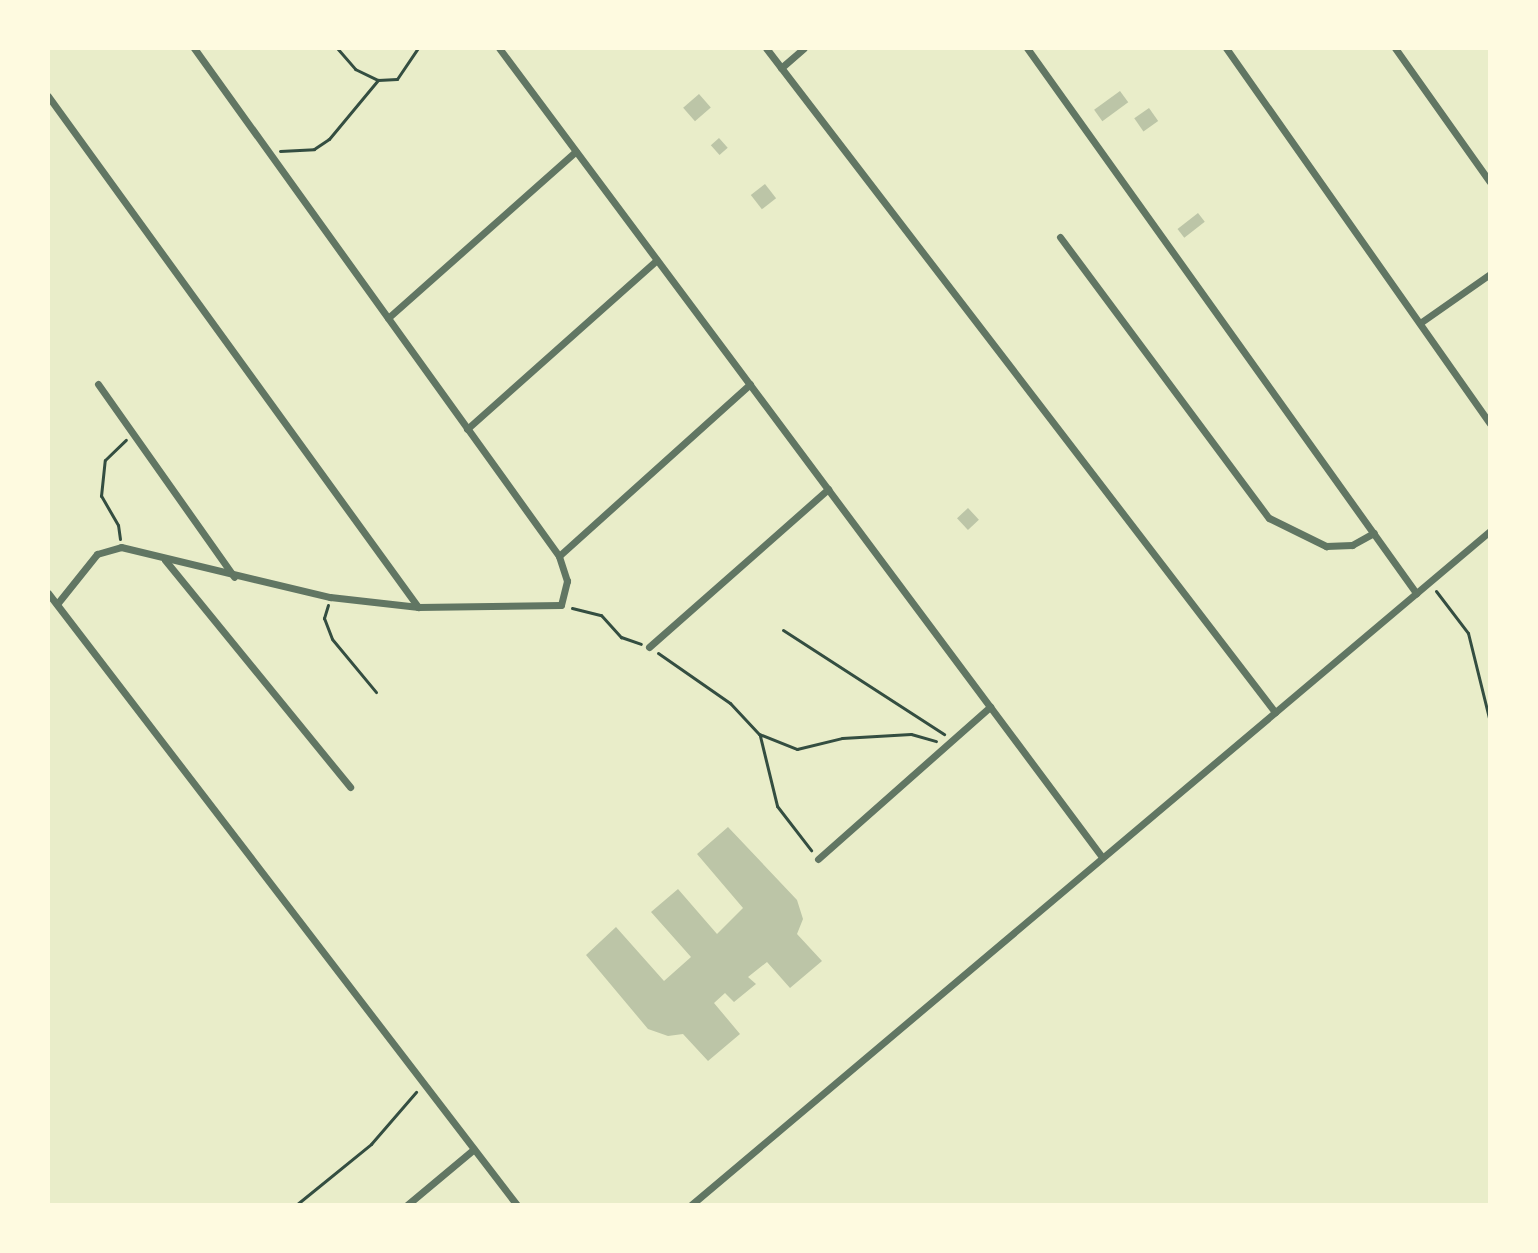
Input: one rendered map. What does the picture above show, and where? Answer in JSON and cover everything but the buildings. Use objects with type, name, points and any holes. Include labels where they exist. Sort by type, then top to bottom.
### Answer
[{"type":"street","points":[[57,604],[97,554],[121,547],[234,577],[330,597],[418,607],[561,605],[567,581],[559,556],[194,48]]},
{"type":"street","points":[[499,48],[1102,857]]},
{"type":"street","points":[[766,48],[1275,712]]},
{"type":"street","points":[[781,68],[804,48]]},
{"type":"street","points":[[1027,48],[1416,593]]},
{"type":"street","points":[[1226,48],[1490,423]]},
{"type":"street","points":[[1395,48],[1490,182]]},
{"type":"street","points":[[48,96],[418,607]]},
{"type":"street","points":[[388,318],[576,151]]},
{"type":"street","points":[[1060,237],[1269,518],[1326,546],[1352,545],[1374,533]]},
{"type":"street","points":[[467,429],[657,260]]},
{"type":"street","points":[[1420,323],[1490,274]]},
{"type":"street","points":[[98,384],[234,577]]},
{"type":"street","points":[[559,556],[750,384]]},
{"type":"street","points":[[649,647],[828,489]]},
{"type":"street","points":[[691,1205],[1490,531]]},
{"type":"street","points":[[164,558],[350,787]]},
{"type":"street","points":[[48,593],[517,1205]]},
{"type":"street","points":[[818,859],[990,707]]},
{"type":"street","points":[[407,1205],[474,1149]]},
{"type":"path","points":[[337,48],[355,69],[378,80],[397,79],[418,48]]},
{"type":"path","points":[[268,152],[314,149],[329,139],[378,80]]},
{"type":"path","points":[[121,547],[118,525],[101,496],[105,460],[133,433]]},
{"type":"path","points":[[1429,582],[1468,633],[1490,722]]},
{"type":"path","points":[[330,597],[324,618],[332,639],[376,692]]},
{"type":"path","points":[[561,605],[601,615],[621,637],[649,647],[730,703],[759,734],[797,749],[842,738],[911,734],[950,742]]},
{"type":"path","points":[[783,630],[950,742]]},
{"type":"path","points":[[759,734],[767,784],[777,806],[818,859]]},
{"type":"path","points":[[296,1205],[371,1144],[399,1105],[425,1084]]}]
